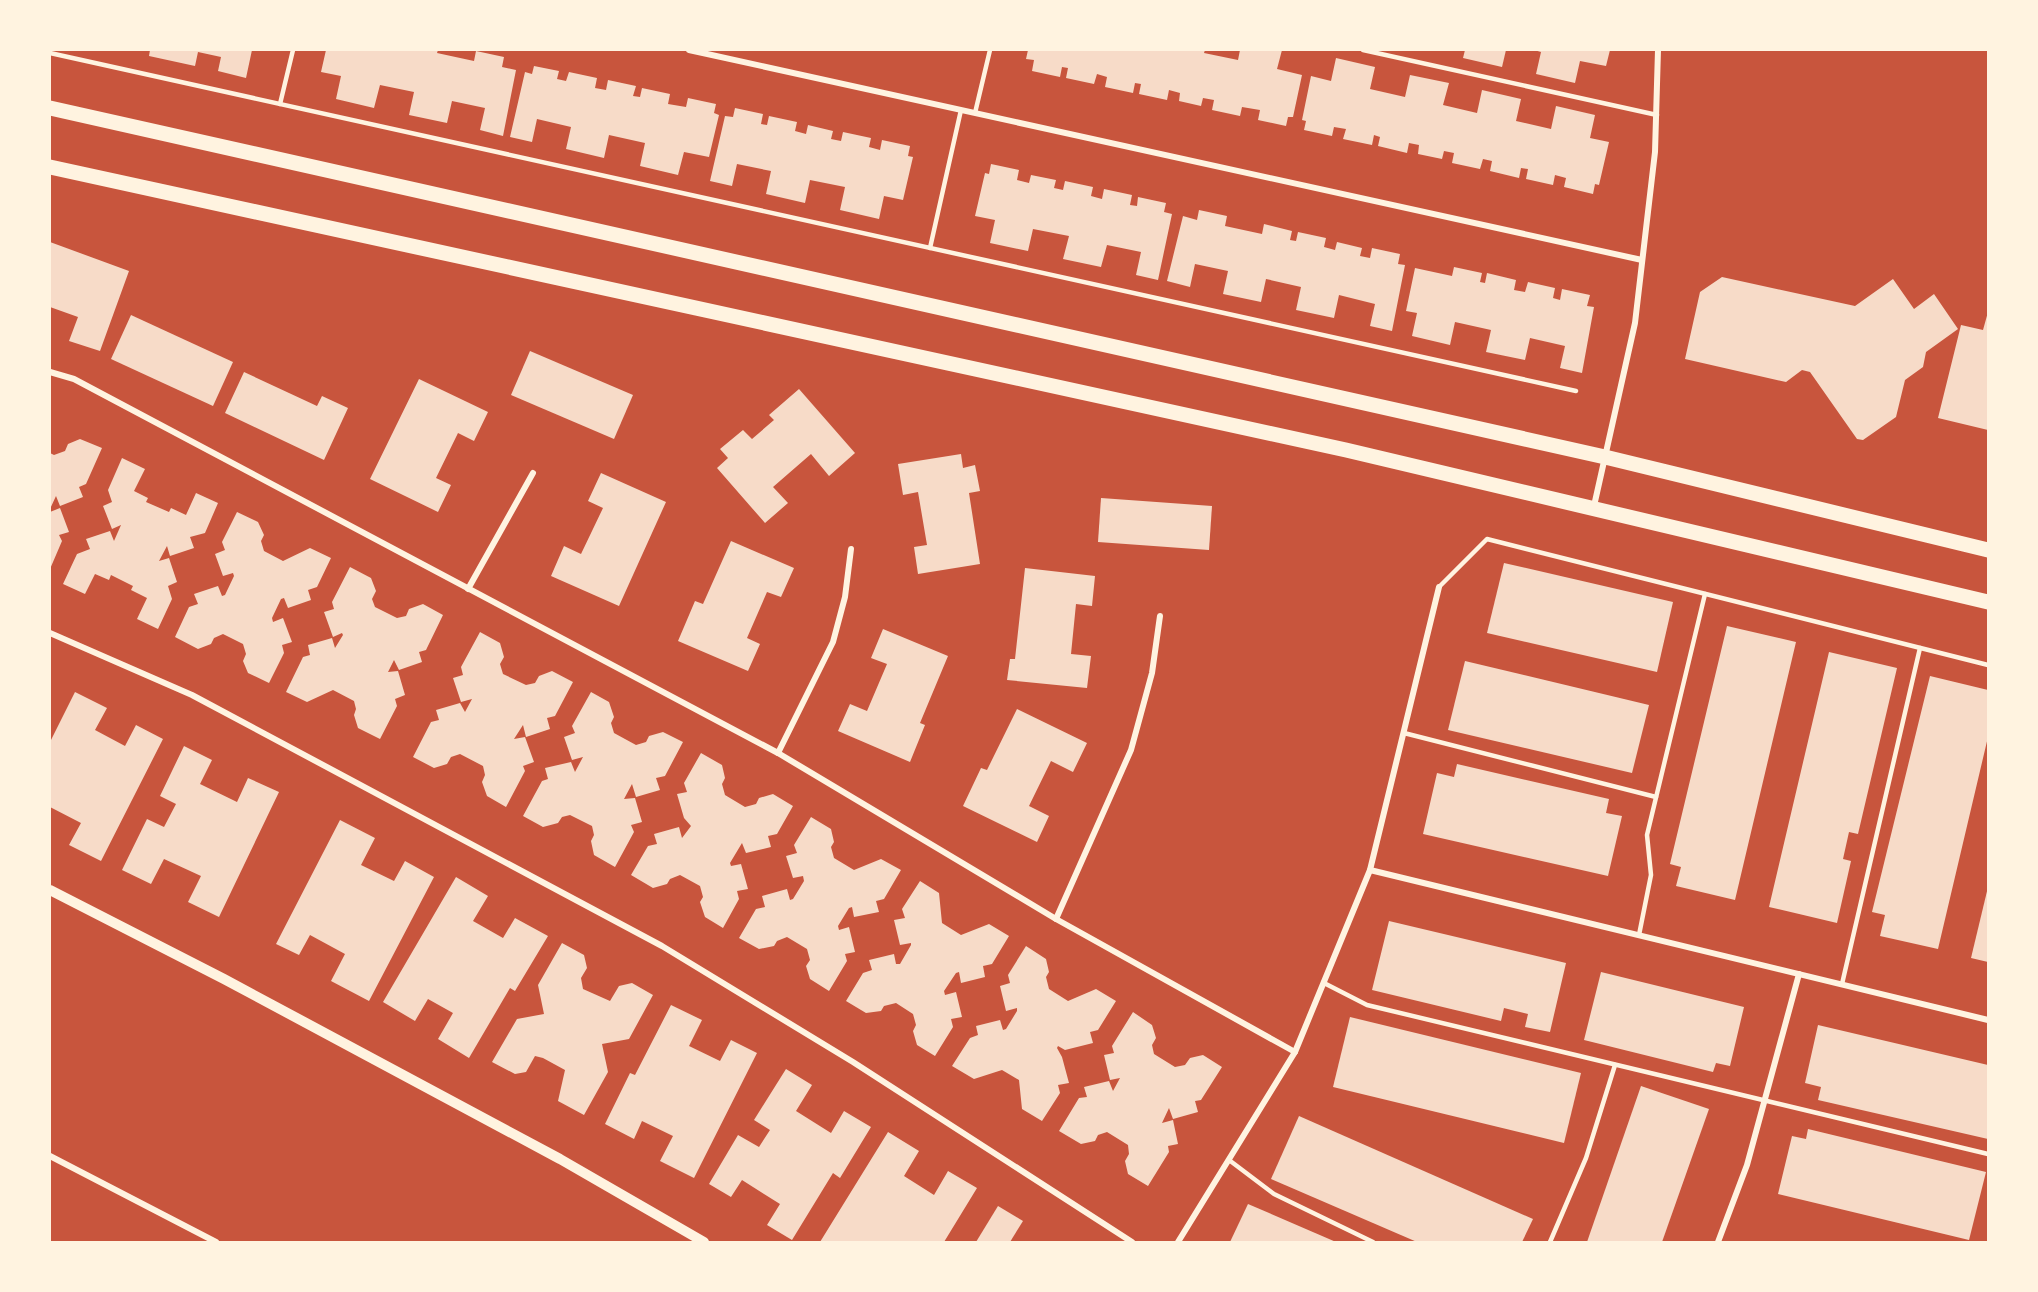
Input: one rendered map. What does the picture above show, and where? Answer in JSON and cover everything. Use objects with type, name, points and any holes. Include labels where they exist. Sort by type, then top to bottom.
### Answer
[{"type":"main road","points":[[50,108],[1605,457],[1989,550]]},
{"type":"main road","points":[[50,167],[1346,450],[1594,506],[1989,602]]},
{"type":"street","points":[[689,50],[1642,260]]},
{"type":"street","points":[[1594,506],[1635,323],[1655,152],[1658,50]]},
{"type":"street","points":[[50,372],[74,379],[778,753],[1056,919],[1295,1052]]},
{"type":"street","points":[[468,589],[533,473]]},
{"type":"street","points":[[778,753],[833,642],[845,597],[851,549]]},
{"type":"street","points":[[1178,1242],[1295,1052],[1370,870],[1439,587]]},
{"type":"street","points":[[1056,919],[1131,750],[1152,673],[1160,616]]},
{"type":"street","points":[[50,633],[192,695],[662,946],[853,1062],[1132,1242]]},
{"type":"street","points":[[1370,870],[1989,1020]]},
{"type":"street","points":[[50,890],[224,979],[560,1158],[704,1242]]},
{"type":"street","points":[[1718,1242],[1747,1165],[1799,974]]},
{"type":"street","points":[[50,1156],[216,1242]]},
{"type":"lane","points":[[280,104],[293,50]]},
{"type":"lane","points":[[975,113],[990,50]]},
{"type":"lane","points":[[1363,50],[1657,115]]},
{"type":"lane","points":[[50,53],[1576,391]]},
{"type":"lane","points":[[930,248],[961,110]]},
{"type":"lane","points":[[1439,587],[1486,539],[1989,665]]},
{"type":"lane","points":[[1639,935],[1651,875],[1647,835],[1705,594]]},
{"type":"lane","points":[[1842,984],[1920,648]]},
{"type":"lane","points":[[1404,733],[1656,797]]},
{"type":"lane","points":[[1324,983],[1367,1005],[1989,1154]]},
{"type":"lane","points":[[1550,1242],[1586,1158],[1615,1065]]},
{"type":"lane","points":[[1229,1160],[1274,1194],[1373,1242]]},
{"type":"building","points":[[150,50],[252,50],[246,78],[218,71],[221,57],[198,52],[195,66],[149,56]]},
{"type":"building","points":[[326,50],[438,50],[437,53],[474,61],[476,51],[504,57],[502,67],[516,70],[503,136],[480,130],[485,108],[452,101],[447,123],[409,115],[414,92],[380,85],[374,108],[336,99],[341,76],[321,72]]},
{"type":"building","points":[[1028,50],[1205,50],[1204,53],[1238,60],[1240,50],[1282,50],[1277,69],[1302,75],[1293,117],[1288,117],[1286,126],[1258,120],[1260,110],[1242,107],[1240,116],[1212,110],[1214,100],[1203,98],[1201,106],[1179,101],[1180,93],[1169,90],[1167,100],[1139,94],[1141,84],[1135,83],[1133,93],[1105,87],[1107,77],[1097,74],[1094,84],[1066,78],[1068,68],[1062,67],[1060,77],[1032,71],[1034,60],[1026,59]]},
{"type":"building","points":[[1465,50],[1506,50],[1502,67],[1463,58]]},
{"type":"building","points":[[1534,50],[1610,50],[1606,66],[1580,61],[1575,83],[1536,74],[1541,52]]},
{"type":"building","points":[[1336,58],[1375,67],[1370,89],[1405,97],[1410,75],[1449,83],[1443,105],[1477,113],[1482,90],[1521,99],[1516,121],[1551,129],[1556,106],[1595,115],[1590,138],[1609,142],[1599,185],[1595,184],[1593,194],[1564,187],[1566,178],[1555,175],[1553,185],[1526,179],[1528,169],[1521,168],[1519,178],[1490,171],[1492,161],[1483,159],[1480,169],[1452,163],[1454,153],[1444,151],[1442,159],[1418,154],[1419,145],[1409,143],[1407,153],[1378,146],[1380,137],[1374,135],[1372,145],[1343,139],[1346,129],[1334,127],[1332,136],[1304,130],[1306,121],[1302,120],[1311,76],[1331,81]]},
{"type":"building","points":[[534,66],[559,71],[557,79],[566,81],[569,72],[597,78],[595,88],[606,90],[608,80],[636,86],[633,96],[640,97],[642,88],[670,94],[668,104],[686,107],[688,98],[716,104],[714,113],[719,115],[709,157],[684,152],[678,175],[640,166],[645,143],[609,135],[604,158],[566,149],[571,127],[537,119],[532,142],[510,137],[525,72],[532,74]]},
{"type":"building","points":[[735,108],[763,114],[761,124],[767,125],[769,116],[797,122],[795,131],[806,134],[808,125],[833,131],[831,139],[841,141],[843,132],[871,138],[869,147],[880,150],[882,140],[910,146],[908,156],[913,157],[903,200],[884,196],[879,219],[840,210],[845,187],[810,180],[805,203],[766,194],[771,171],[737,164],[732,186],[710,181],[725,116],[733,117]]},
{"type":"building","points":[[991,164],[1019,170],[1017,180],[1029,183],[1031,175],[1056,180],[1054,188],[1063,190],[1065,181],[1093,187],[1091,196],[1102,199],[1104,189],[1132,195],[1130,205],[1137,206],[1138,197],[1166,203],[1164,212],[1172,214],[1158,280],[1136,275],[1141,252],[1107,245],[1101,267],[1063,259],[1069,236],[1033,229],[1028,251],[990,243],[995,220],[975,216],[985,173],[989,174]]},
{"type":"building","points":[[1199,210],[1227,216],[1225,226],[1262,234],[1264,224],[1292,231],[1290,240],[1296,241],[1298,232],[1326,238],[1324,247],[1335,250],[1337,242],[1362,248],[1360,256],[1370,258],[1372,248],[1400,254],[1398,264],[1405,265],[1392,331],[1370,326],[1375,304],[1339,295],[1334,318],[1296,310],[1301,287],[1266,279],[1261,302],[1223,294],[1228,271],[1195,264],[1190,287],[1167,281],[1183,216],[1197,220]]},
{"type":"building","points":[[50,242],[129,271],[100,351],[69,341],[78,317],[50,307]]},
{"type":"building","points":[[1454,267],[1482,273],[1480,282],[1485,283],[1487,273],[1516,280],[1514,290],[1525,292],[1528,282],[1555,288],[1553,298],[1560,300],[1562,289],[1590,295],[1587,306],[1594,307],[1582,373],[1560,368],[1565,346],[1530,338],[1525,360],[1486,352],[1491,330],[1455,322],[1450,345],[1412,336],[1417,313],[1406,311],[1415,268],[1452,276]]},
{"type":"building","points":[[1722,277],[1855,306],[1893,279],[1914,309],[1934,294],[1958,329],[1926,352],[1923,367],[1905,380],[1896,417],[1863,440],[1857,439],[1810,372],[1802,370],[1786,382],[1685,359],[1700,292]]},
{"type":"building","points":[[1988,312],[1988,430],[1938,418],[1961,325],[1983,330]]},
{"type":"building","points":[[131,315],[233,362],[213,406],[111,359]]},
{"type":"building","points":[[530,351],[633,395],[614,439],[511,395]]},
{"type":"building","points":[[244,372],[317,406],[322,396],[348,408],[324,460],[225,413]]},
{"type":"building","points":[[419,379],[488,412],[474,441],[458,433],[436,478],[451,485],[438,512],[370,479]]},
{"type":"building","points":[[799,389],[855,453],[829,476],[811,454],[773,487],[788,503],[765,523],[717,468],[728,458],[720,449],[743,430],[752,439],[774,420],[769,415]]},
{"type":"building","points":[[80,439],[102,448],[86,484],[79,487],[83,497],[60,506],[56,496],[50,509],[50,453],[54,455],[65,451],[68,444]]},
{"type":"building","points":[[961,454],[963,468],[975,465],[980,491],[969,493],[980,564],[918,574],[914,547],[927,545],[918,492],[903,495],[898,464]]},
{"type":"building","points":[[122,458],[145,469],[134,491],[148,498],[146,502],[169,512],[171,508],[186,515],[196,493],[218,503],[205,533],[190,537],[194,548],[170,556],[167,546],[159,561],[169,558],[177,582],[168,586],[172,599],[158,629],[137,619],[147,598],[131,590],[133,586],[111,575],[109,580],[95,574],[85,594],[63,584],[77,554],[90,549],[86,539],[110,531],[114,541],[121,525],[112,529],[103,506],[112,502],[108,490]]},
{"type":"building","points":[[601,473],[666,502],[619,606],[551,576],[564,546],[581,554],[603,508],[588,501]]},
{"type":"building","points":[[1101,498],[1212,506],[1209,550],[1098,542]]},
{"type":"building","points":[[60,508],[69,532],[59,535],[62,541],[50,569],[50,512]]},
{"type":"building","points":[[237,512],[258,522],[264,535],[261,541],[264,551],[283,561],[310,548],[331,558],[317,587],[308,590],[311,600],[288,608],[284,598],[281,599],[272,618],[273,622],[283,618],[292,642],[282,645],[284,653],[269,683],[248,673],[243,661],[246,654],[243,644],[223,634],[214,638],[211,644],[198,649],[175,637],[189,607],[198,604],[194,594],[218,586],[222,596],[225,595],[234,576],[233,573],[223,576],[215,554],[225,550],[222,542]]},
{"type":"building","points":[[731,541],[794,568],[781,597],[767,592],[747,638],[760,644],[748,671],[678,641],[695,601],[703,604]]},
{"type":"building","points":[[1504,563],[1673,602],[1657,672],[1487,633]]},
{"type":"building","points":[[350,567],[371,578],[376,591],[372,599],[375,607],[397,618],[406,616],[409,609],[423,604],[443,615],[426,650],[419,652],[422,662],[399,670],[394,660],[388,672],[398,671],[405,695],[395,699],[397,706],[380,739],[358,728],[354,715],[356,709],[354,701],[333,690],[307,702],[286,692],[303,657],[310,655],[308,645],[332,638],[335,648],[343,635],[342,633],[333,637],[324,612],[334,609],[332,602]]},
{"type":"building","points":[[1025,568],[1095,576],[1092,606],[1076,604],[1071,654],[1091,656],[1087,688],[1007,680],[1010,659],[1015,659]]},
{"type":"building","points":[[1727,626],[1796,642],[1735,900],[1676,886],[1681,867],[1670,864]]},
{"type":"building","points":[[883,629],[948,656],[920,723],[925,725],[910,762],[838,731],[850,704],[867,711],[887,664],[871,658]]},
{"type":"building","points":[[480,632],[500,643],[504,657],[500,664],[503,674],[526,685],[535,683],[539,676],[552,671],[573,682],[555,716],[547,718],[550,729],[526,737],[523,725],[514,739],[525,737],[534,762],[523,766],[525,771],[506,807],[487,796],[482,782],[485,775],[483,766],[460,754],[451,757],[447,764],[434,768],[413,757],[431,722],[439,720],[436,710],[460,703],[465,712],[472,699],[461,702],[453,678],[463,675],[461,667]]},
{"type":"building","points":[[1829,652],[1897,668],[1858,834],[1849,832],[1843,859],[1851,861],[1837,923],[1769,907]]},
{"type":"building","points":[[1465,661],[1649,705],[1632,773],[1448,730]]},
{"type":"building","points":[[1930,676],[1988,690],[1988,737],[1938,949],[1880,936],[1885,915],[1872,912]]},
{"type":"building","points":[[75,692],[107,708],[95,730],[125,746],[136,725],[163,739],[101,861],[69,845],[81,823],[50,807],[50,742]]},
{"type":"building","points":[[591,692],[609,702],[614,717],[611,723],[614,733],[636,745],[646,742],[649,736],[663,732],[683,742],[665,776],[656,778],[660,790],[636,797],[632,784],[624,799],[635,798],[642,822],[631,825],[634,832],[615,867],[594,855],[591,841],[594,835],[592,826],[570,815],[562,817],[558,823],[543,827],[523,816],[542,781],[548,779],[545,768],[571,762],[575,772],[583,757],[572,760],[564,737],[575,733],[572,726]]},
{"type":"building","points":[[1017,709],[1087,743],[1073,772],[1051,761],[1029,806],[1049,816],[1037,842],[963,806],[981,768],[987,770]]},
{"type":"building","points":[[184,746],[212,760],[200,784],[237,802],[248,778],[279,792],[219,917],[188,902],[201,876],[164,859],[151,884],[122,870],[147,819],[164,827],[176,804],[160,796]]},
{"type":"building","points":[[701,753],[722,765],[725,778],[722,784],[725,795],[745,807],[756,804],[759,798],[773,794],[793,806],[777,834],[768,836],[771,847],[746,853],[742,843],[730,863],[731,866],[741,864],[748,889],[737,891],[739,899],[723,928],[705,917],[700,902],[703,897],[700,886],[680,875],[670,879],[667,884],[653,888],[631,875],[648,846],[657,844],[654,834],[679,827],[682,838],[691,826],[684,818],[677,794],[687,792],[684,783]]},
{"type":"building","points":[[1457,764],[1609,799],[1606,813],[1622,816],[1608,876],[1423,834],[1437,773],[1454,777]]},
{"type":"building","points":[[811,817],[831,829],[834,842],[831,847],[834,858],[854,870],[881,859],[901,870],[884,899],[876,901],[879,912],[854,917],[852,907],[849,908],[838,926],[839,930],[849,927],[855,952],[845,954],[847,961],[829,991],[810,979],[806,966],[810,960],[807,949],[787,937],[777,941],[774,946],[759,949],[739,938],[756,909],[765,907],[762,896],[787,889],[790,900],[793,899],[804,881],[803,876],[793,878],[786,856],[797,853],[794,845]]},
{"type":"building","points":[[340,820],[375,838],[361,865],[394,881],[405,861],[434,877],[369,1001],[331,981],[345,954],[310,935],[299,955],[276,944]]},
{"type":"building","points":[[456,877],[488,896],[473,921],[503,938],[515,918],[548,936],[515,991],[510,988],[469,1058],[438,1039],[453,1013],[428,999],[415,1021],[383,1002]]},
{"type":"building","points":[[920,881],[939,893],[942,923],[961,935],[989,924],[1009,936],[992,964],[983,966],[985,977],[961,983],[959,972],[956,973],[944,991],[945,995],[956,992],[962,1017],[951,1019],[953,1027],[935,1056],[917,1045],[913,1031],[916,1025],[913,1014],[896,1003],[884,1006],[881,1011],[866,1013],[846,1001],[863,973],[872,970],[869,960],[894,954],[896,964],[900,964],[911,943],[900,945],[894,920],[905,918],[902,909]]},
{"type":"building","points":[[1988,887],[1988,962],[1971,958]]},
{"type":"building","points":[[1389,921],[1566,963],[1550,1032],[1525,1027],[1528,1014],[1504,1008],[1501,1021],[1372,990]]},
{"type":"building","points":[[562,943],[584,955],[587,968],[581,978],[583,989],[610,1001],[619,986],[632,983],[653,995],[629,1039],[602,1044],[608,1072],[584,1115],[558,1101],[565,1070],[535,1056],[526,1072],[515,1074],[492,1062],[517,1019],[544,1014],[538,985]]},
{"type":"building","points":[[1026,946],[1046,959],[1049,989],[1068,1001],[1096,989],[1116,1001],[1098,1030],[1090,1032],[1093,1043],[1065,1050],[1058,1046],[1069,1083],[1058,1085],[1060,1093],[1042,1121],[1022,1109],[1019,1080],[1002,1070],[974,1079],[952,1066],[970,1038],[978,1035],[976,1026],[1000,1020],[1003,1030],[1006,1029],[1017,1008],[1006,1011],[1000,986],[1010,983],[1008,975]]},
{"type":"building","points":[[1601,972],[1744,1007],[1730,1066],[1716,1063],[1713,1072],[1584,1040]]},
{"type":"building","points":[[671,1005],[702,1020],[689,1046],[720,1061],[731,1040],[757,1053],[694,1178],[660,1161],[673,1136],[642,1121],[634,1139],[605,1124],[630,1073],[635,1075]]},
{"type":"building","points":[[1133,1012],[1152,1025],[1156,1038],[1152,1045],[1154,1054],[1175,1067],[1185,1065],[1190,1058],[1203,1055],[1222,1067],[1201,1100],[1195,1101],[1198,1112],[1173,1119],[1169,1108],[1162,1123],[1173,1120],[1178,1144],[1168,1146],[1169,1152],[1148,1186],[1128,1174],[1125,1161],[1129,1154],[1128,1145],[1107,1132],[1098,1135],[1095,1141],[1081,1144],[1059,1131],[1079,1098],[1087,1097],[1084,1087],[1109,1081],[1113,1091],[1120,1078],[1110,1080],[1104,1055],[1114,1053],[1112,1046]]},
{"type":"building","points":[[1350,1017],[1581,1073],[1564,1143],[1333,1087]]},
{"type":"building","points":[[1818,1025],[1988,1065],[1988,1139],[1818,1100],[1821,1087],[1805,1083]]},
{"type":"building","points":[[786,1069],[812,1085],[796,1111],[831,1133],[844,1111],[871,1127],[840,1178],[833,1173],[792,1240],[767,1225],[780,1204],[742,1180],[731,1197],[709,1184],[738,1135],[759,1147],[770,1130],[754,1120]]},
{"type":"building","points":[[1641,1086],[1709,1109],[1662,1242],[1587,1242]]},
{"type":"building","points":[[1299,1116],[1533,1219],[1522,1242],[1417,1242],[1271,1179]]},
{"type":"building","points":[[1808,1129],[1986,1172],[1969,1240],[1778,1194],[1792,1136],[1806,1139]]},
{"type":"building","points":[[888,1132],[919,1151],[904,1176],[934,1195],[948,1171],[977,1188],[944,1242],[820,1242]]},
{"type":"building","points":[[1248,1204],[1336,1242],[1230,1242]]},
{"type":"building","points":[[998,1206],[1023,1221],[1010,1242],[976,1242]]}]
